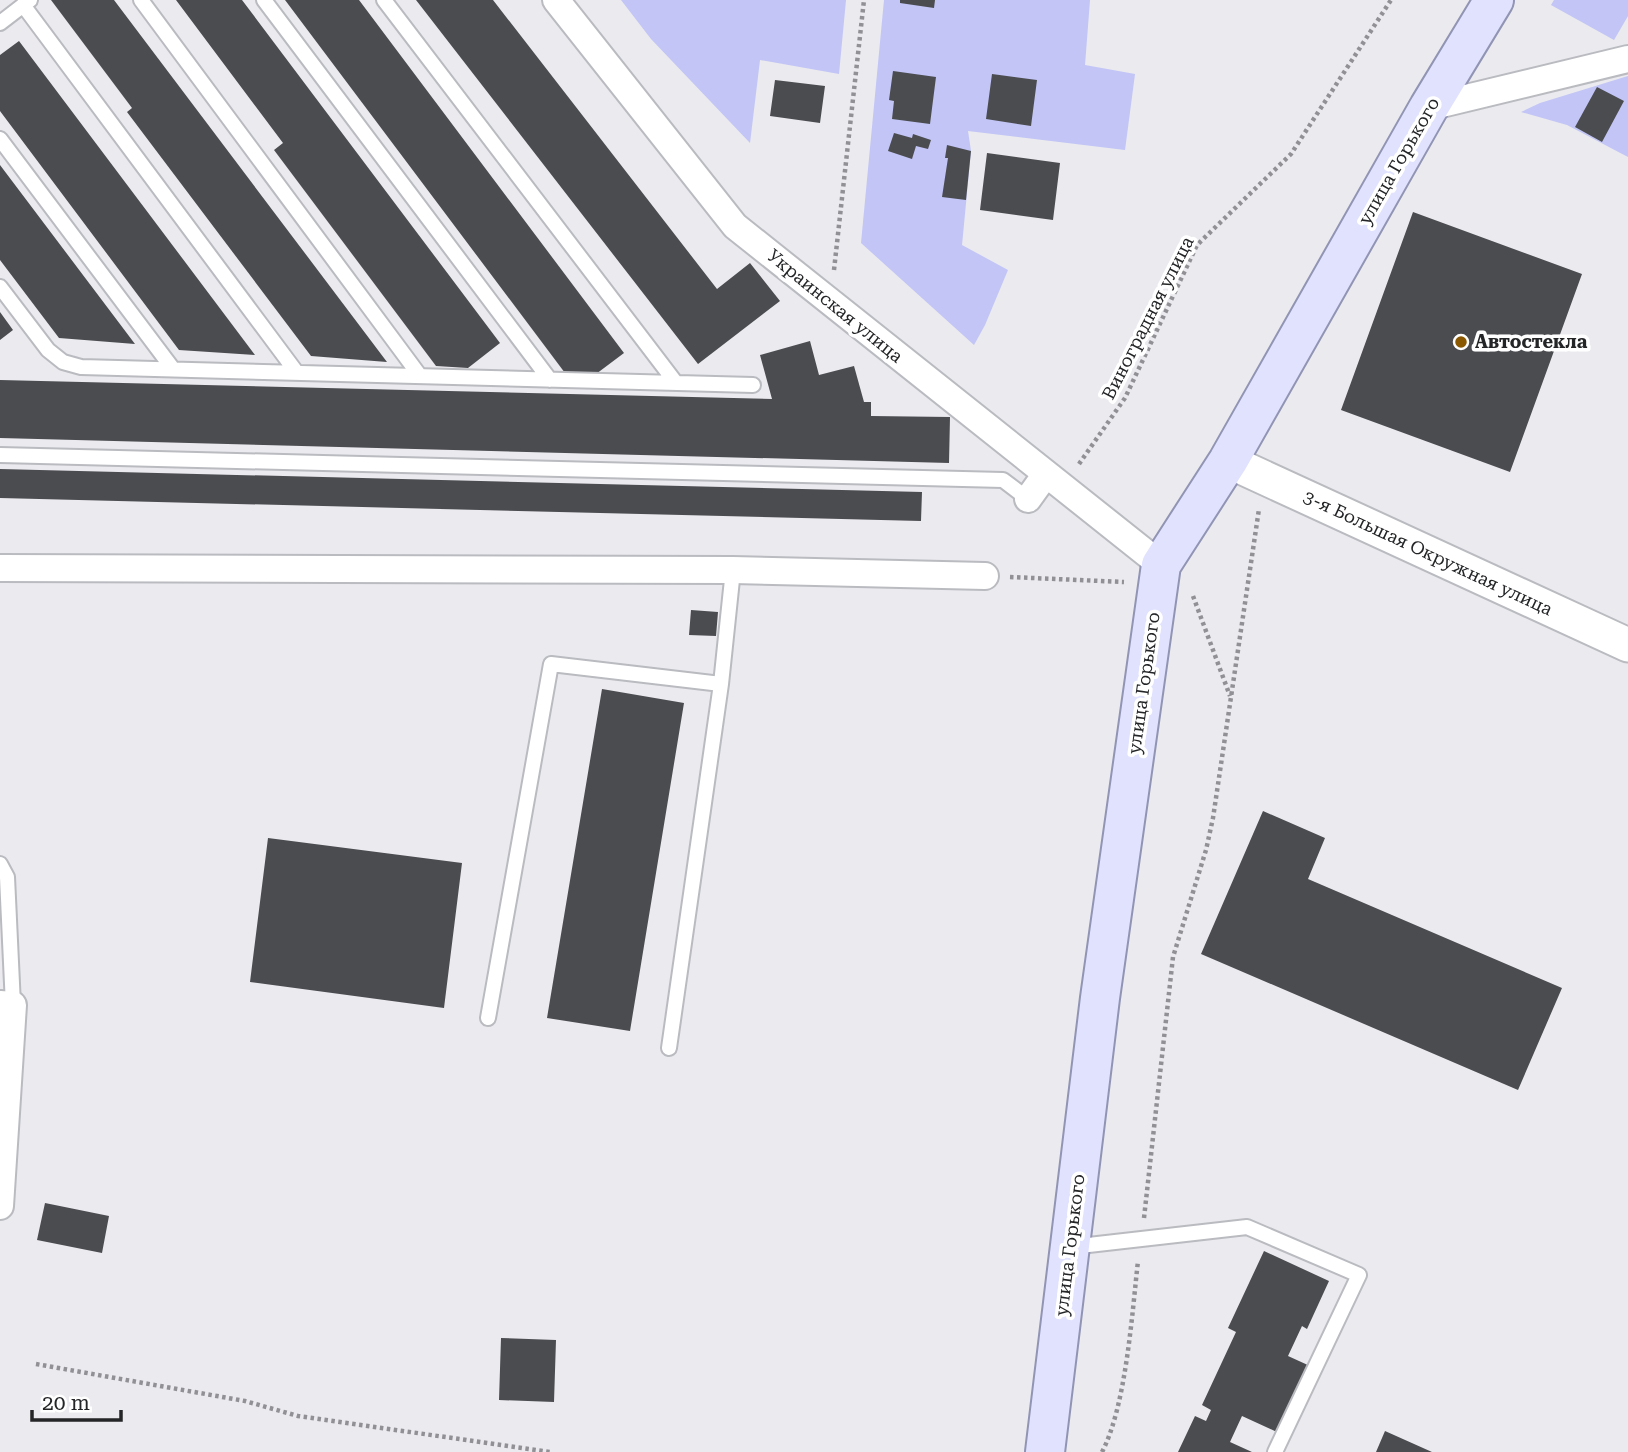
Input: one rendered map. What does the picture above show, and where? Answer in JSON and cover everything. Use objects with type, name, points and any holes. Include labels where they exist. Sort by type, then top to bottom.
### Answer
[{"type":"main road","name":"улица Горького","points":[[1045,1452],[1100,998],[1170,581],[1228,461],[1429,107],[1494,0]]},
{"type":"street","name":"Украинская улица","points":[[555,0],[735,226],[1054,481],[1170,581]]},
{"type":"street","points":[[1429,107],[1628,59]]},
{"type":"street","name":"3-я Большая Окружная улица","points":[[1228,461],[1628,645]]},
{"type":"street","points":[[1028,499],[1054,481]]},
{"type":"street","points":[[0,568],[733,570],[985,576]]},
{"type":"street","points":[[0,1206],[6,1004]]},
{"type":"lane","points":[[141,0],[420,376]]},
{"type":"lane","points":[[264,0],[550,380]]},
{"type":"lane","points":[[384,0],[676,383]]},
{"type":"lane","points":[[0,23],[27,2],[298,373]]},
{"type":"lane","points":[[0,139],[173,369]]},
{"type":"lane","points":[[0,287],[48,350],[63,362],[81,367],[753,385]]},
{"type":"lane","points":[[0,455],[1003,480],[1028,499]]},
{"type":"lane","points":[[669,1048],[721,684],[733,570]]},
{"type":"lane","points":[[488,1018],[551,664],[721,684]]},
{"type":"lane","points":[[0,864],[7,877],[6,1004]]},
{"type":"lane","points":[[1070,1247],[1247,1227],[1359,1275],[1275,1452]]},
{"type":"path","points":[[831,302],[864,0]]},
{"type":"path","name":"Виноградная улица","points":[[1054,481],[1125,398],[1197,245],[1291,154],[1391,0]]},
{"type":"path","points":[[1102,1452],[1121,1391],[1141,1239],[1172,957],[1206,850],[1263,478]]},
{"type":"path","points":[[985,576],[1170,581],[1230,698]]},
{"type":"path","points":[[36,1364],[244,1401],[298,1416],[551,1452]]},
{"type":"shaded area","points":[[621,0],[846,0],[839,74],[760,60],[750,143],[651,39]]},
{"type":"shaded area","points":[[884,0],[1090,0],[1085,65],[1135,74],[1125,150],[968,131],[971,151],[962,245],[1008,270],[974,345],[861,243]]},
{"type":"shaded area","points":[[1554,0],[1628,0],[1628,16],[1614,40],[1551,5]]},
{"type":"shaded area","points":[[1628,76],[1628,157],[1567,125],[1521,112],[1540,103]]},
{"type":"building","points":[[51,0],[114,0],[387,362],[311,356],[127,112],[132,108]]},
{"type":"building","points":[[176,0],[242,0],[500,343],[468,368],[436,366],[274,150],[283,143]]},
{"type":"building","points":[[285,0],[359,0],[624,353],[596,374],[568,377]]},
{"type":"building","points":[[416,0],[493,0],[717,289],[750,263],[780,301],[698,364]]},
{"type":"building","points":[[900,0],[935,0],[934,8],[900,3]]},
{"type":"building","points":[[19,41],[255,355],[179,350],[0,111],[0,55]]},
{"type":"building","points":[[893,71],[936,77],[930,124],[892,119],[894,101],[889,100]]},
{"type":"building","points":[[992,74],[1037,80],[1031,126],[986,119]]},
{"type":"building","points":[[775,80],[825,86],[820,123],[770,116]]},
{"type":"building","points":[[1597,87],[1624,101],[1602,142],[1575,127]]},
{"type":"building","points":[[894,133],[912,138],[913,134],[931,140],[928,149],[916,146],[912,159],[888,151]]},
{"type":"building","points":[[947,145],[971,151],[966,200],[942,197],[948,158],[945,158]]},
{"type":"building","points":[[987,153],[1060,163],[1053,220],[980,210]]},
{"type":"building","points":[[0,165],[135,344],[59,338],[0,260]]},
{"type":"building","name":"Автостекла","points":[[1413,212],[1582,274],[1510,472],[1341,410]]},
{"type":"building","points":[[0,312],[13,330],[0,340]]},
{"type":"building","points":[[810,341],[819,375],[854,366],[864,402],[871,402],[871,416],[950,417],[949,463],[0,438],[0,380],[772,399],[760,355]]},
{"type":"building","points":[[0,469],[922,492],[921,521],[0,498]]},
{"type":"building","points":[[691,610],[718,612],[716,636],[689,635]]},
{"type":"building","points":[[602,689],[684,703],[630,1031],[547,1018]]},
{"type":"building","points":[[1263,811],[1325,838],[1308,879],[1562,988],[1518,1090],[1201,954]]},
{"type":"building","points":[[268,838],[462,863],[444,1008],[250,982]]},
{"type":"building","points":[[45,1203],[109,1216],[102,1253],[37,1240]]},
{"type":"building","points":[[1264,1251],[1329,1281],[1307,1329],[1302,1326],[1288,1356],[1310,1366],[1279,1433],[1242,1416],[1230,1442],[1252,1452],[1178,1452],[1195,1416],[1206,1421],[1211,1410],[1202,1405],[1236,1332],[1228,1328]]},
{"type":"building","points":[[501,1338],[556,1340],[554,1402],[499,1400]]},
{"type":"building","points":[[1385,1431],[1432,1452],[1376,1452]]},
{"type":"place","name":"Автостекла","points":[[1461,342]]}]
